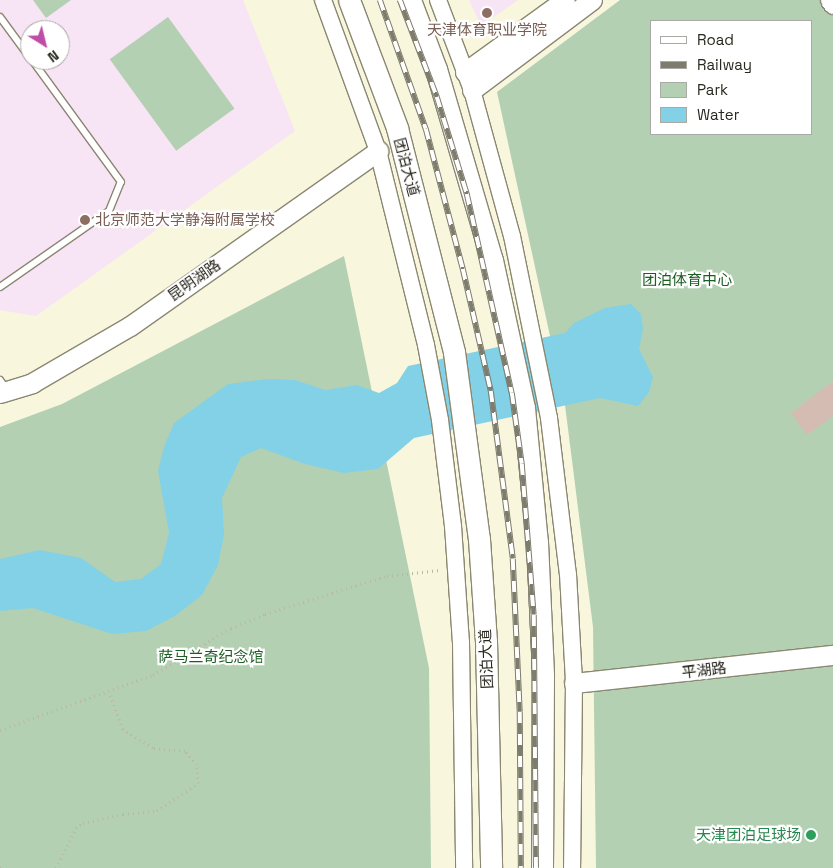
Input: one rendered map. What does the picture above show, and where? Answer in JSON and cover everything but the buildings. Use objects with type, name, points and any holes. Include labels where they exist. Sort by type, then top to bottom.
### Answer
[{"type":"highway","name":"团泊大道","points":[[349,0],[397,128],[451,339],[470,451],[486,641],[491,868]]},
{"type":"highway","points":[[410,0],[436,69],[509,328],[528,441],[543,676],[542,868]]},
{"type":"main road","points":[[465,72],[565,0]]},
{"type":"main road","points":[[472,90],[592,0]]},
{"type":"main road","points":[[830,0],[833,4]]},
{"type":"main road","name":"昆明湖路","points":[[2,388],[32,383],[130,326],[378,151]]},
{"type":"main road","name":"平湖路","points":[[574,683],[833,655]]},
{"type":"street","points":[[323,0],[378,151],[426,345],[444,456],[456,568],[461,651],[464,868]]},
{"type":"street","points":[[438,0],[472,90],[512,236],[532,325],[551,436],[568,574],[574,683],[572,868]]},
{"type":"lane","points":[[0,17],[20,44]]},
{"type":"lane","points":[[0,287],[109,211],[121,182],[39,70]]},
{"type":"path","points":[[0,730],[109,693],[153,675],[231,628],[265,614],[387,576],[456,568]]},
{"type":"path","points":[[56,868],[76,828],[83,823],[123,814],[157,811],[198,783],[197,764],[186,752],[154,748],[123,729],[109,693]]},
{"type":"shaded area","name":"北京师范大学静海附属学校","points":[[0,0],[243,0],[295,131],[36,316],[0,310]]},
{"type":"shaded area","name":"天津体育职业学院","points":[[469,0],[518,0],[481,26]]},
{"type":"green space","points":[[33,0],[71,0],[46,18]]},
{"type":"green space","name":"团泊体育中心","points":[[620,0],[833,0],[833,868],[596,868],[593,627],[565,405],[497,92]]},
{"type":"green space","points":[[168,17],[234,108],[176,151],[110,59]]},
{"type":"green space","name":"萨马兰奇纪念馆","points":[[344,256],[429,668],[431,868],[0,868],[0,427],[62,404]]},
{"type":"water","points":[[631,304],[641,314],[643,329],[639,349],[653,377],[649,392],[638,406],[600,398],[414,438],[378,469],[344,473],[305,464],[261,448],[241,457],[222,498],[224,535],[218,565],[202,595],[175,616],[146,631],[112,634],[33,608],[0,611],[0,559],[40,550],[81,558],[115,582],[141,579],[161,564],[169,533],[158,471],[164,447],[174,423],[228,384],[267,379],[295,380],[325,390],[357,385],[379,393],[397,383],[408,366],[565,333],[574,323],[605,308]]},
{"type":"railway","points":[[380,0],[426,129],[463,269],[491,391],[513,559],[520,712],[521,868]]},
{"type":"railway","points":[[400,0],[437,97],[467,194],[512,393],[522,464],[534,615],[536,868]]},
{"type":"place","name":"天津体育职业学院","points":[[487,13]]},
{"type":"place","name":"北京师范大学静海附属学校","points":[[85,220]]},
{"type":"place","name":"天津团泊足球场","points":[[811,835]]}]
